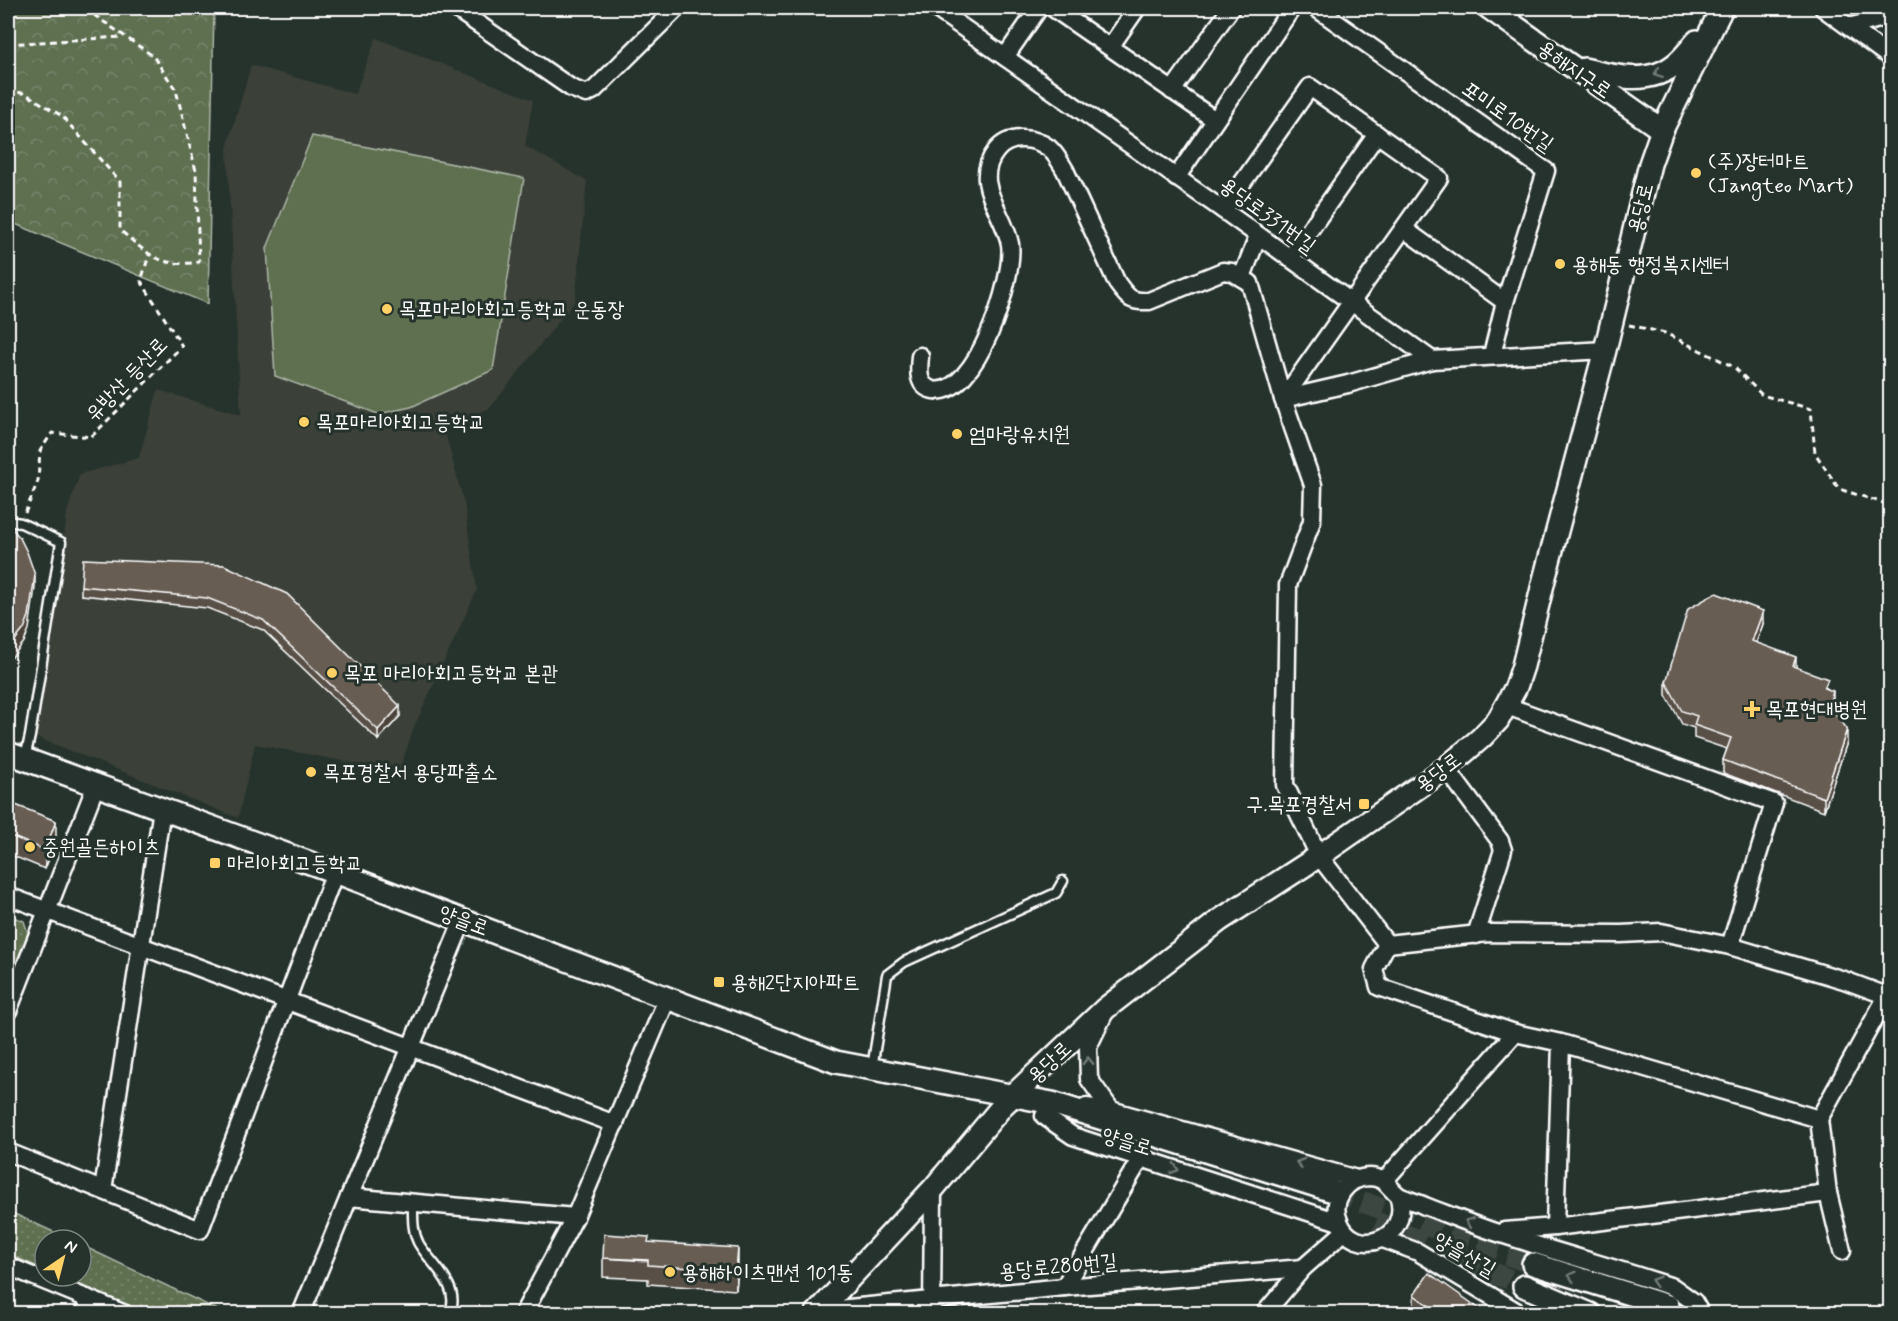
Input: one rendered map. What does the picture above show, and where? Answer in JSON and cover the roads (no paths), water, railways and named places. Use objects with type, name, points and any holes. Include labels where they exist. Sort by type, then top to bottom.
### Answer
[{"type":"street","points":[[455,8],[571,88],[586,94],[594,90],[676,8]]},
{"type":"street","name":"용당로331번길","points":[[934,8],[1223,210],[1432,360]]},
{"type":"street","points":[[1005,57],[1039,8]]},
{"type":"street","points":[[1053,8],[1215,120]]},
{"type":"street","points":[[1110,47],[1137,8]]},
{"type":"street","points":[[1172,90],[1232,8]]},
{"type":"street","points":[[1176,178],[1292,8]]},
{"type":"street","name":"포미로10번길","points":[[1316,8],[1546,171],[1505,302],[1492,355]]},
{"type":"street","name":"용해지구로","points":[[1489,8],[1662,130]]},
{"type":"street","points":[[1823,8],[1890,57]]},
{"type":"street","points":[[1571,66],[1612,76],[1638,78],[1653,76],[1678,62],[1719,14]]},
{"type":"street","name":"용당로","points":[[817,1312],[933,1189],[1009,1099],[1106,1008],[1220,920],[1446,768],[1498,720],[1507,706],[1523,666],[1605,350],[1650,164],[1662,130],[1719,14]]},
{"type":"street","points":[[1849,27],[1890,16]]},
{"type":"street","points":[[1223,210],[1310,87],[1439,178],[1283,399]]},
{"type":"street","points":[[1290,258],[1377,134]]},
{"type":"street","points":[[920,356],[919,378],[923,385],[932,390],[947,389],[962,378],[973,363],[994,324],[1006,286],[1010,256],[1007,236],[988,192],[986,170],[999,147],[1013,140],[1021,139],[1042,144],[1056,155],[1117,283],[1128,297],[1137,302],[1149,301],[1223,272],[1232,272],[1250,283],[1283,399],[1313,485],[1312,521],[1288,585],[1286,785],[1318,856],[1386,944]]},
{"type":"street","points":[[1404,229],[1505,302]]},
{"type":"street","points":[[1242,277],[1258,236]]},
{"type":"street","points":[[1283,399],[1348,384],[1432,360],[1605,350]]},
{"type":"street","points":[[1507,706],[1774,803],[1730,946]]},
{"type":"street","name":"양을로","points":[[16,756],[464,920],[836,1062],[923,1078],[1048,1109],[1332,1197]]},
{"type":"street","points":[[1446,768],[1500,841],[1503,850],[1476,935]]},
{"type":"street","points":[[8,1011],[96,785]]},
{"type":"street","points":[[104,1190],[162,809]]},
{"type":"street","points":[[8,1152],[200,1230],[335,872]]},
{"type":"street","points":[[8,896],[615,1124]]},
{"type":"street","points":[[301,1314],[464,920]]},
{"type":"street","points":[[1386,944],[1476,935],[1661,932],[1730,946],[1889,996],[1819,1119],[1828,1193],[1842,1251]]},
{"type":"street","points":[[1386,944],[1374,969],[1379,987],[1515,1033],[1561,1043],[1819,1119]]},
{"type":"street","points":[[523,1314],[575,1217],[667,999]]},
{"type":"street","points":[[1106,1008],[1088,1047],[1089,1079],[1111,1110]]},
{"type":"street","points":[[1384,1181],[1515,1033]]},
{"type":"street","points":[[1555,1227],[1561,1043]]},
{"type":"street","points":[[1048,1109],[1111,1110],[1357,1179],[1375,1178],[1384,1181],[1398,1195],[1494,1232],[1673,1287],[1694,1302],[1701,1314]]},
{"type":"street","points":[[1048,1109],[1072,1136],[1342,1227],[1359,1241],[1374,1242],[1383,1239],[1396,1228],[1400,1221],[1401,1203],[1398,1195]]},
{"type":"street","points":[[1065,1287],[1140,1158]]},
{"type":"street","points":[[1342,1227],[1336,1212],[1337,1202],[1341,1192],[1357,1179]]},
{"type":"street","points":[[932,1308],[933,1189]]},
{"type":"street","points":[[1494,1232],[1555,1227],[1828,1193]]},
{"type":"street","points":[[349,1197],[575,1217]]},
{"type":"street","points":[[1264,1314],[1342,1227]]},
{"type":"street","name":"양을산길","points":[[1383,1239],[1418,1252],[1521,1314]]},
{"type":"street","points":[[1533,1264],[1668,1306]]},
{"type":"street","points":[[8,1266],[86,1306],[125,1314]]},
{"type":"street","name":"용당로280번길","points":[[817,1312],[932,1308],[1065,1287],[1303,1268]]},
{"type":"street","points":[[1524,1286],[1590,1314]]},
{"type":"lane","points":[[8,521],[21,523],[61,542],[30,735],[16,756]]},
{"type":"lane","points":[[872,1069],[887,975],[904,962],[1056,893],[1063,881]]},
{"type":"lane","points":[[412,1203],[413,1227],[418,1243],[452,1294],[453,1302],[449,1314]]},
{"type":"tunnel","points":[[1333,1191],[1533,1264]]},
{"type":"tunnel","points":[[1376,1222],[1524,1286]]},
{"type":"tunnel","points":[[1668,1306],[1701,1314]]},
{"type":"place","name":"(주)장터마트 (Jangteo Mart)","points":[[1696,173]]},
{"type":"place","name":"용해동 행정복지센터","points":[[1560,264]]},
{"type":"place","name":"목포마리아회고등학교 운동장","points":[[387,309]]},
{"type":"place","name":"목포마리아회고등학교","points":[[304,422]]},
{"type":"place","name":"엄마랑유치원","points":[[957,434]]},
{"type":"place","name":"목포 마리아회고등학교 본관","points":[[332,673]]},
{"type":"place","name":"목포현대병원","points":[[1752,709]]},
{"type":"place","name":"목포경찰서 용당파출소","points":[[311,772]]},
{"type":"place","name":"구.목포경찰서","points":[[1364,804]]},
{"type":"place","name":"중원골든하이츠","points":[[30,847]]},
{"type":"place","name":"마리아회고등학교","points":[[215,863]]},
{"type":"place","name":"용해2단지아파트","points":[[719,982]]},
{"type":"place","name":"용해하이츠맨션 101동","points":[[670,1272]]}]
